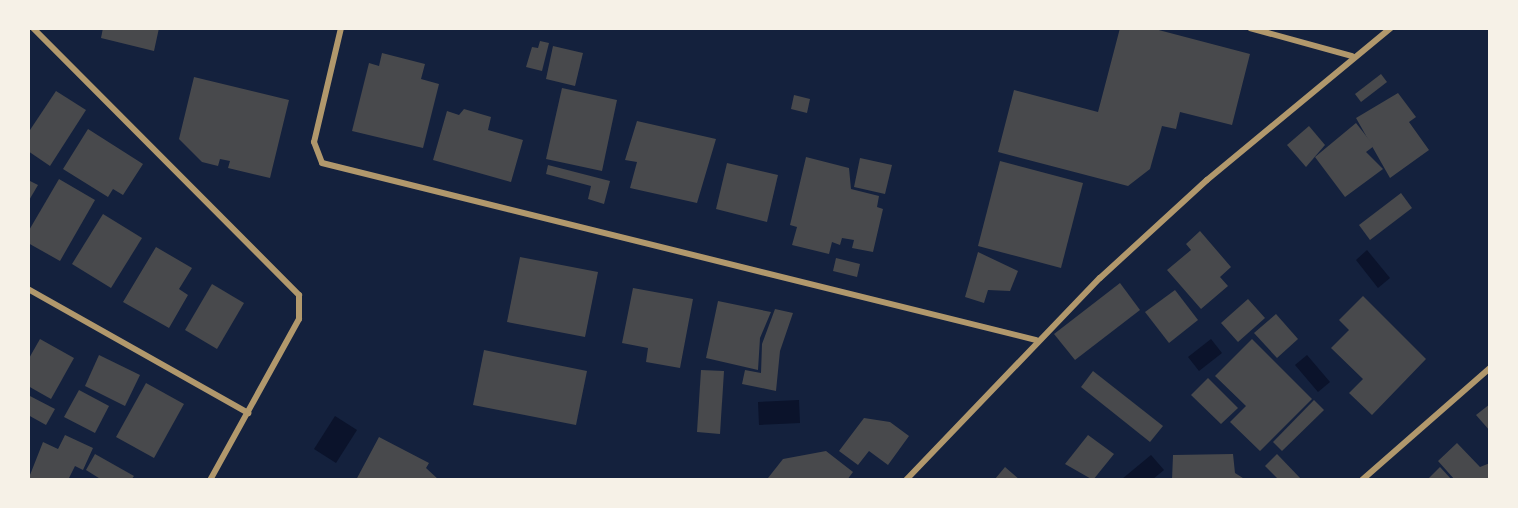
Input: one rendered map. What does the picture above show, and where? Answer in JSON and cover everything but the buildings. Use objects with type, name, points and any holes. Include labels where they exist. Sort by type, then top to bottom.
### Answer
[{"type":"street","points":[[33,28],[299,296],[299,319],[210,480]]},
{"type":"street","points":[[341,28],[314,142],[322,163],[1036,340]]},
{"type":"street","points":[[1250,28],[1352,56]]},
{"type":"street","points":[[906,480],[1036,340],[1206,180],[1352,56],[1391,28]]},
{"type":"street","points":[[28,288],[248,413]]},
{"type":"street","points":[[1362,480],[1490,368]]},
{"type":"water","points":[[1367,250],[1390,278],[1378,288],[1356,260]]},
{"type":"water","points":[[1211,339],[1222,353],[1199,371],[1188,357]]},
{"type":"water","points":[[1307,355],[1330,382],[1318,392],[1295,365]]},
{"type":"water","points":[[799,400],[800,423],[759,425],[758,402]]},
{"type":"water","points":[[335,416],[357,430],[336,463],[314,449]]},
{"type":"water","points":[[1151,455],[1164,470],[1153,479],[1122,479]]}]
